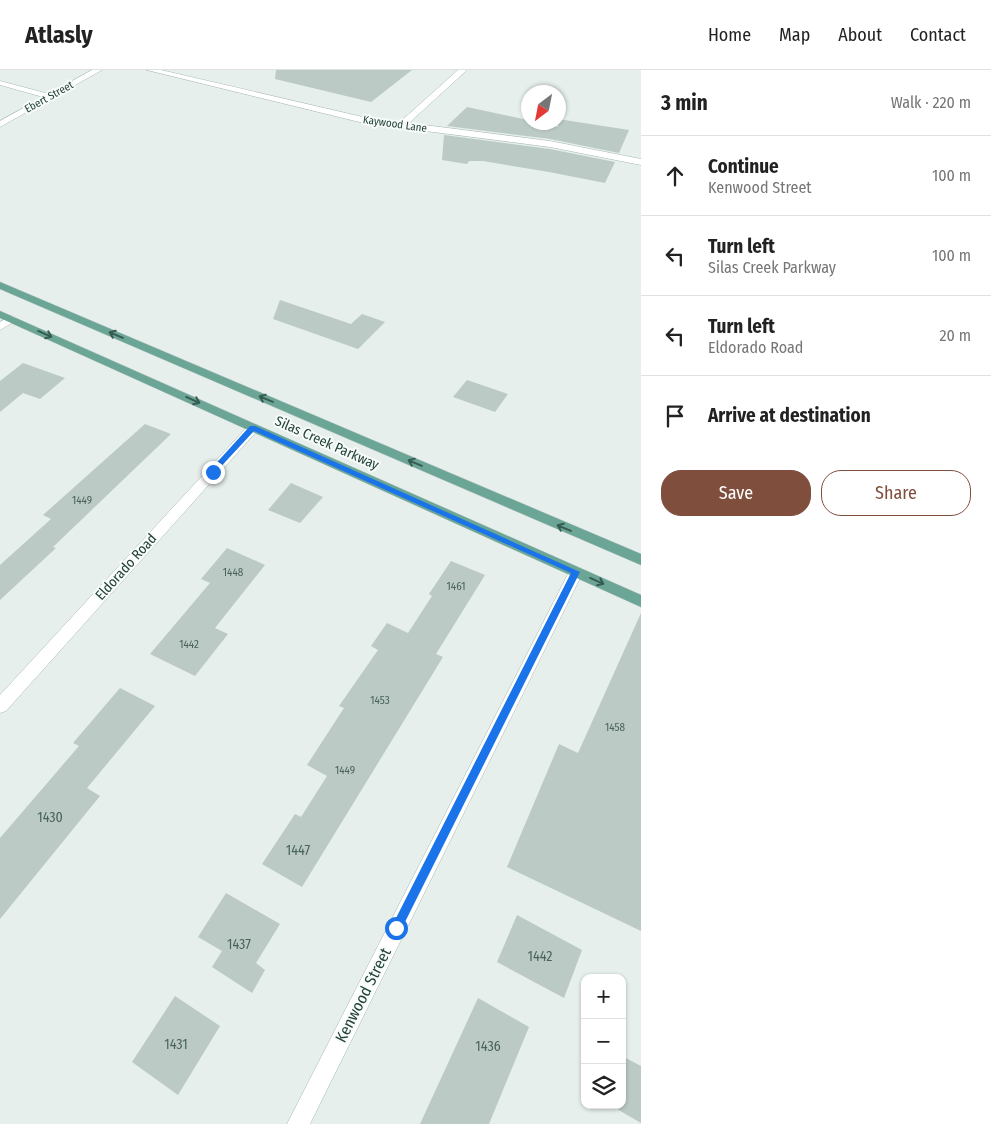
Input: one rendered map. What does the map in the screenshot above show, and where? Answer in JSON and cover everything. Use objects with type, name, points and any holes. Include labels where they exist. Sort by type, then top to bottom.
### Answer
[{"type":"main road","name":"Silas Creek Parkway","points":[[0,285],[641,560]]},
{"type":"main road","name":"Silas Creek Parkway","points":[[6,316],[641,601]]},
{"type":"street","name":"Ebert Street","points":[[0,124],[98,70]]},
{"type":"street","name":"Kaywood Lane","points":[[151,70],[380,124],[402,125],[550,144],[641,162]]},
{"type":"street","points":[[402,125],[463,70]]},
{"type":"street","points":[[0,327],[6,316]]},
{"type":"street","name":"Eldorado Road","points":[[0,706],[253,428]]},
{"type":"street","name":"Kenwood Street","points":[[298,1124],[576,572]]},
{"type":"lane","points":[[0,83],[50,97]]},
{"type":"building","points":[[276,70],[412,70],[371,102],[275,79]]},
{"type":"building","points":[[467,107],[521,119],[521,130],[566,130],[566,120],[629,130],[619,153],[550,139],[447,126]]},
{"type":"building","points":[[444,135],[550,149],[615,162],[605,183],[483,161],[469,161],[467,164],[442,160]]},
{"type":"building","points":[[280,300],[351,324],[362,314],[385,322],[358,349],[273,319]]},
{"type":"building","points":[[23,363],[65,378],[40,399],[23,393],[0,412],[0,381]]},
{"type":"building","points":[[467,380],[508,394],[495,412],[453,397]]},
{"type":"building","points":[[145,424],[171,434],[53,547],[56,548],[0,600],[0,565],[51,519],[43,515]]},
{"type":"building","points":[[291,483],[323,497],[300,523],[268,510]]},
{"type":"building","points":[[227,548],[265,565],[215,628],[228,634],[195,676],[150,654],[210,583],[201,579]]},
{"type":"building","points":[[451,561],[485,575],[436,654],[443,657],[302,887],[262,864],[295,814],[301,817],[327,776],[307,765],[344,708],[339,706],[378,650],[371,646],[387,623],[408,633],[432,596],[429,594]]},
{"type":"building","points":[[641,613],[641,931],[507,867],[559,744],[578,753]]},
{"type":"building","points":[[120,688],[155,706],[87,788],[100,796],[0,919],[0,838],[79,746],[73,743]]},
{"type":"building","points":[[226,893],[280,924],[256,963],[265,970],[252,993],[212,967],[222,951],[198,937]]},
{"type":"building","points":[[517,915],[582,950],[564,998],[497,962]]},
{"type":"building","points":[[175,996],[220,1026],[178,1095],[132,1062]]},
{"type":"building","points":[[478,998],[529,1027],[489,1124],[420,1124]]},
{"type":"building","points":[[626,1058],[641,1066],[641,1123],[617,1109],[626,1109]]},
{"type":"route","points":[[213,472],[253,428],[576,572],[396,928]]}]
